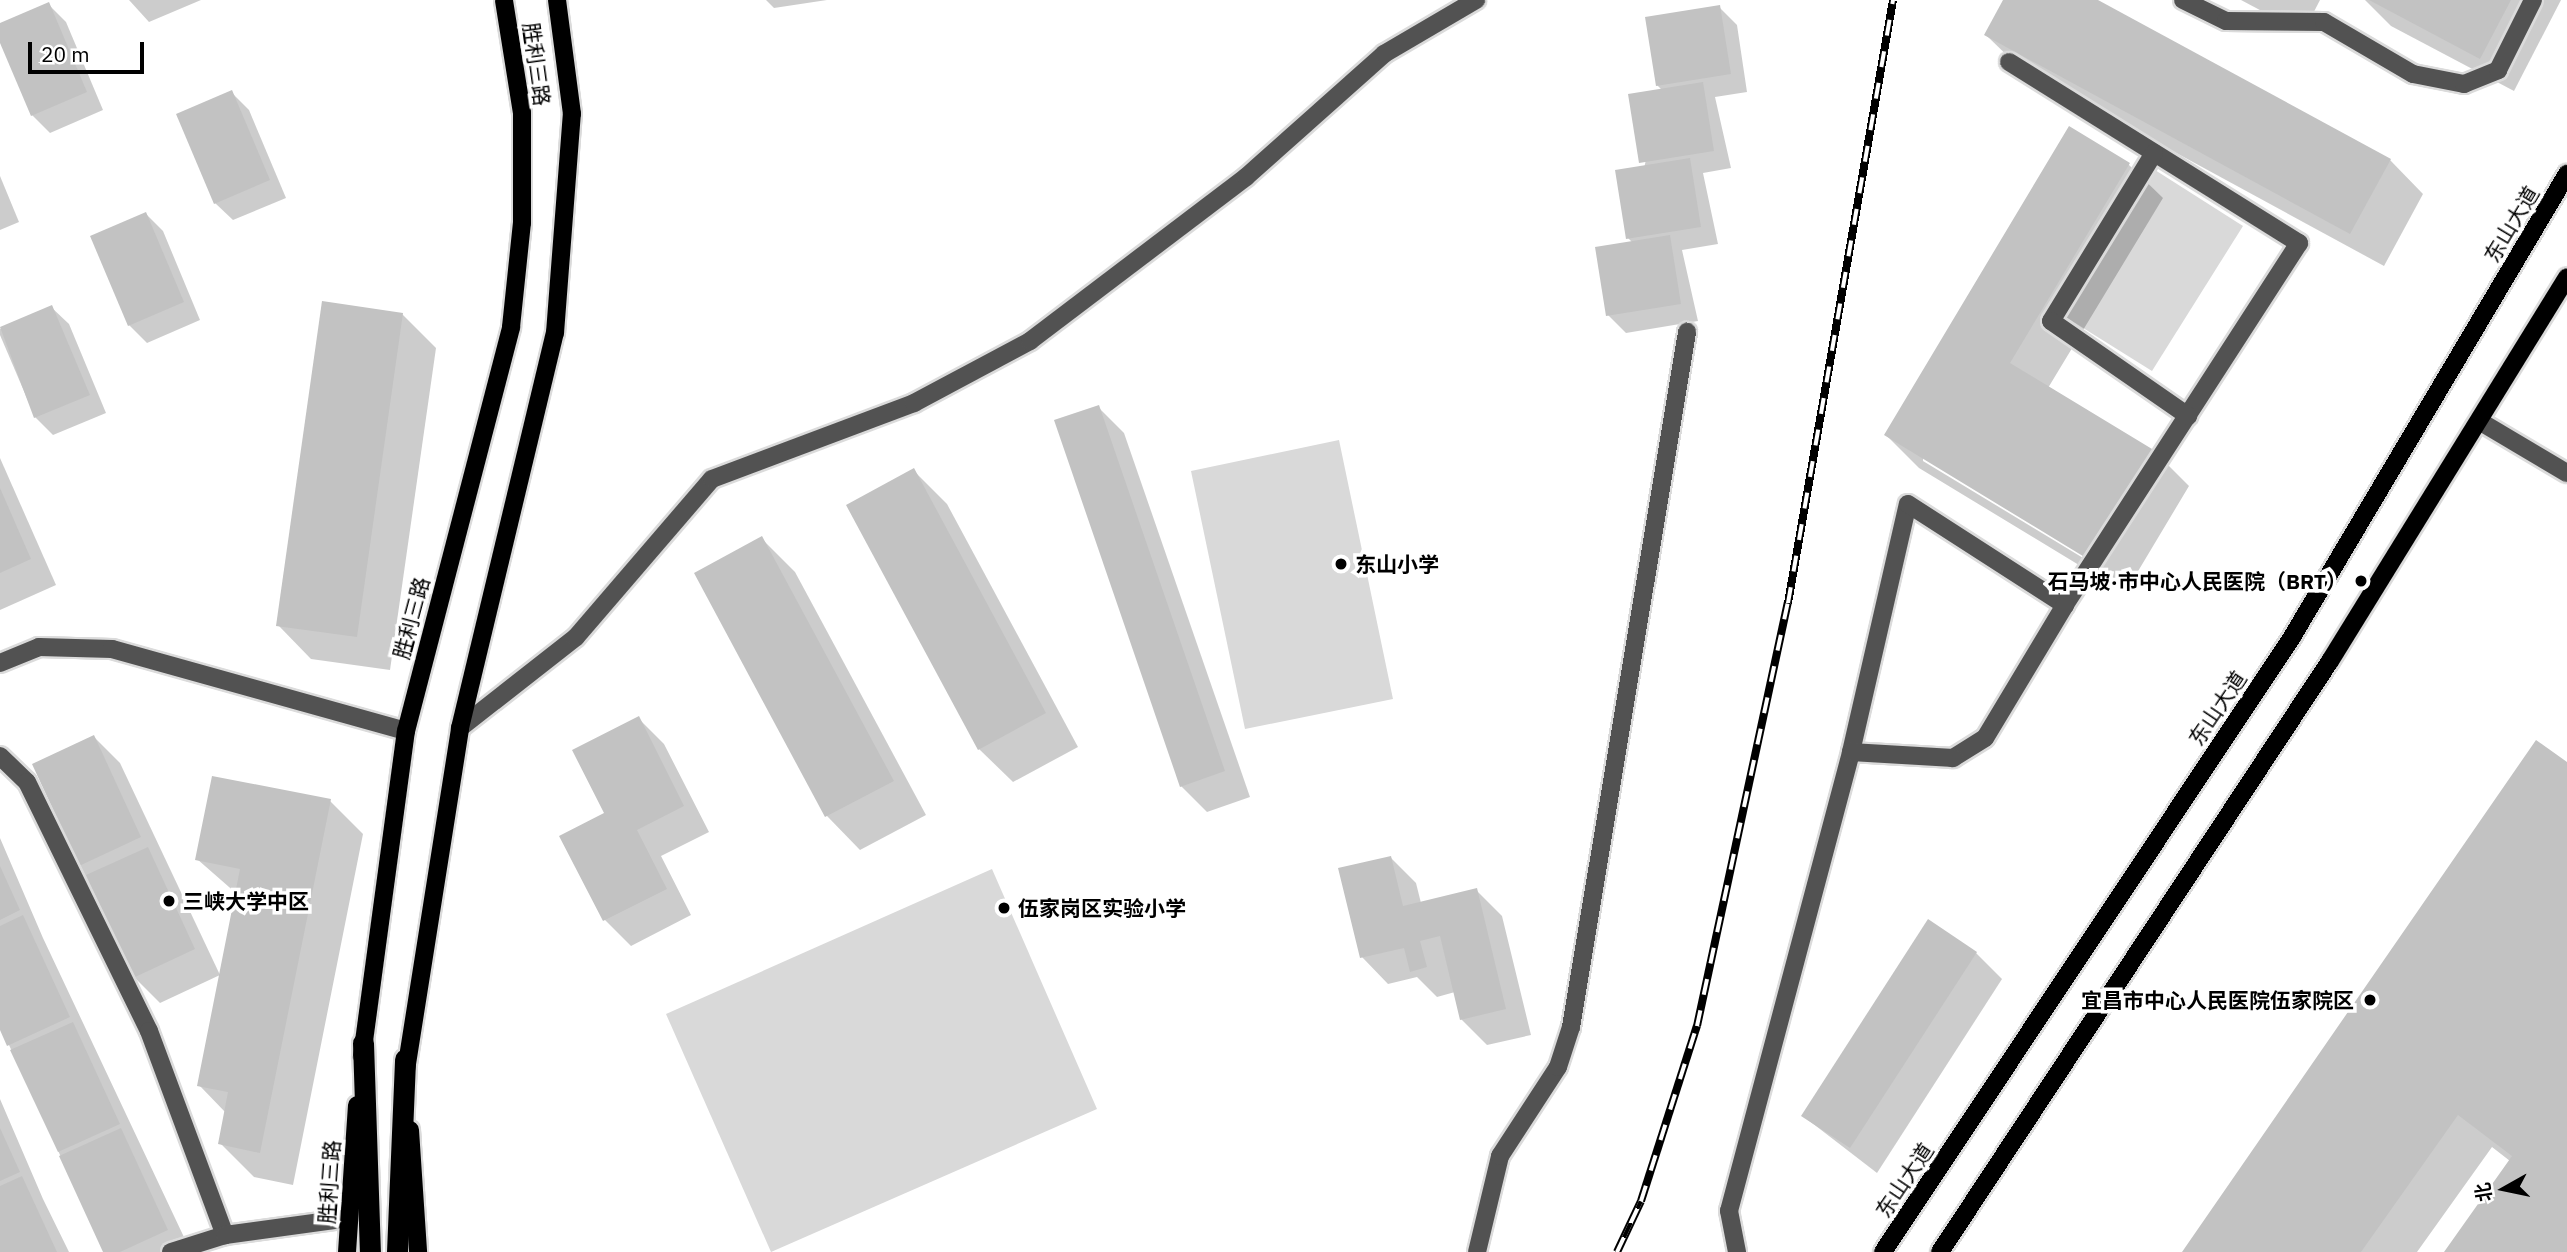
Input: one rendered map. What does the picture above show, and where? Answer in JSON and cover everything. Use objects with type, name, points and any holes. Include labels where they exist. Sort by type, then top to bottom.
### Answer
[{"type":"highway","points":[[363,1043],[370,1252]]},
{"type":"highway","points":[[404,1252],[405,1059]]},
{"type":"main road","name":"胜利三路","points":[[347,1252],[363,1043],[405,731],[510,327],[522,223],[522,113],[505,0]]},
{"type":"main road","name":"胜利三路","points":[[405,1059],[460,728],[555,333],[572,114],[557,0]]},
{"type":"main road","name":"东山大道","points":[[1883,1252],[2292,637],[2567,174]]},
{"type":"main road","points":[[1940,1252],[2482,422],[2567,277]]},
{"type":"street","points":[[460,728],[576,637],[712,479],[914,403],[1030,341],[1246,177],[1384,54],[1476,0]]},
{"type":"street","points":[[2183,0],[2226,21],[2324,22],[2413,74],[2464,84],[2498,70],[2533,0]]},
{"type":"street","points":[[1852,752],[1953,758],[1984,738],[2065,605],[2299,243],[2009,62]]},
{"type":"street","points":[[2154,153],[2051,321],[2188,416]]},
{"type":"street","points":[[1477,1252],[1500,1156],[1558,1067],[1571,1027],[1688,332]]},
{"type":"street","points":[[2482,422],[2567,473]]},
{"type":"street","points":[[1737,1252],[1729,1212],[1852,752],[1908,504],[2065,605]]},
{"type":"street","points":[[0,663],[39,646],[112,649],[405,731]]},
{"type":"street","points":[[0,756],[27,782],[149,1031],[225,1235]]},
{"type":"street","points":[[170,1252],[225,1235],[349,1218]]},
{"type":"shaded area","points":[[2155,170],[2243,226],[2152,371],[2064,316]]},
{"type":"shaded area","points":[[1339,440],[1393,699],[1245,729],[1191,471]]},
{"type":"shaded area","points":[[992,869],[1097,1109],[771,1252],[666,1014]]},
{"type":"building","points":[[2003,0],[2098,0],[2391,159],[2350,234],[1984,35]]},
{"type":"building","points":[[2369,0],[2511,0],[2480,59]]},
{"type":"building","points":[[49,2],[87,92],[31,116],[0,43],[0,23]]},
{"type":"building","points":[[1720,5],[1731,74],[1656,86],[1645,17]]},
{"type":"building","points":[[1703,82],[1714,151],[1639,163],[1628,94]]},
{"type":"building","points":[[232,90],[270,180],[214,204],[176,114]]},
{"type":"building","points":[[2069,126],[2130,163],[2010,363],[2157,452],[2091,561],[1884,435]]},
{"type":"building","points":[[1690,158],[1701,227],[1626,239],[1615,170]]},
{"type":"building","points":[[146,212],[184,302],[128,326],[90,236]]},
{"type":"building","points":[[1670,235],[1681,304],[1606,316],[1595,247]]},
{"type":"building","points":[[322,301],[403,313],[357,637],[276,626]]},
{"type":"building","points":[[52,305],[90,395],[34,418],[0,327]]},
{"type":"building","points":[[1099,405],[1225,771],[1180,787],[1054,420]]},
{"type":"building","points":[[914,468],[1046,713],[978,750],[846,505]]},
{"type":"building","points":[[0,488],[31,559],[0,573]]},
{"type":"building","points":[[762,536],[894,781],[825,817],[694,573]]},
{"type":"building","points":[[639,716],[684,806],[637,830],[667,889],[603,921],[559,836],[604,813],[572,750]]},
{"type":"building","points":[[94,735],[141,837],[79,866],[32,764]]},
{"type":"building","points":[[2536,740],[2567,762],[2567,1252],[2444,1252],[2512,1156],[2458,1115],[2361,1252],[2182,1252]]},
{"type":"building","points":[[212,776],[331,799],[260,1153],[218,1144],[228,1092],[197,1086],[240,869],[195,860]]},
{"type":"building","points":[[148,847],[195,949],[133,978],[86,875]]},
{"type":"building","points":[[1391,856],[1403,906],[1477,888],[1506,1009],[1460,1020],[1440,936],[1420,941],[1427,967],[1410,972],[1404,948],[1360,958],[1338,868]]},
{"type":"building","points":[[0,866],[20,910],[0,920]]},
{"type":"building","points":[[23,915],[70,1017],[7,1046],[0,1030],[0,926]]},
{"type":"building","points":[[1928,919],[1977,952],[1850,1148],[1801,1116]]},
{"type":"building","points":[[73,1022],[120,1124],[58,1152],[10,1050]]},
{"type":"building","points":[[0,1128],[20,1172],[0,1181]]},
{"type":"building","points":[[121,1128],[168,1230],[120,1252],[103,1252],[59,1156]]},
{"type":"building","points":[[22,1176],[57,1252],[0,1252],[0,1186]]},
{"type":"railway","points":[[1617,1252],[1641,1201],[1697,1026],[1788,603],[1893,0]]},
{"type":"place","name":"东山小学","points":[[1341,564]]},
{"type":"place","name":"石马坡·市中心人民医院（BRT）","points":[[2361,581]]},
{"type":"place","name":"三峡大学中区","points":[[169,901]]},
{"type":"place","name":"伍家岗区实验小学","points":[[1004,908]]},
{"type":"place","name":"宜昌市中心人民医院伍家院区","points":[[2370,1000]]}]
